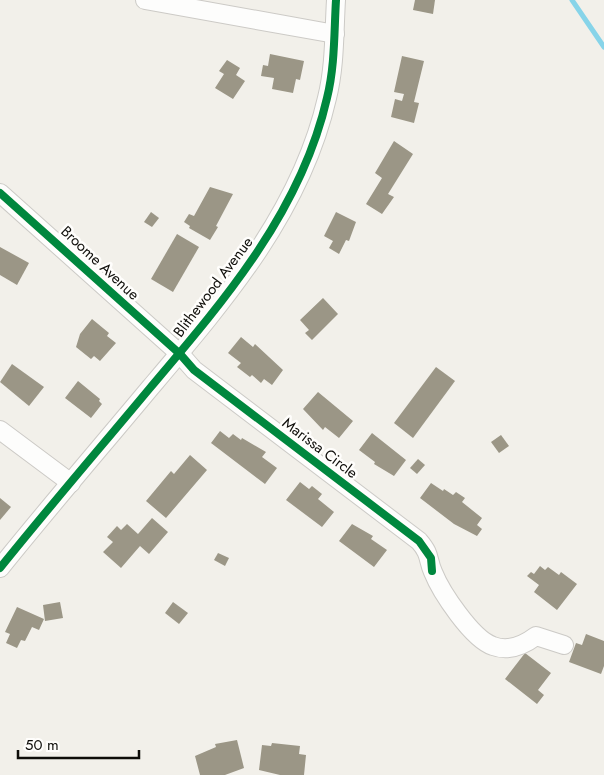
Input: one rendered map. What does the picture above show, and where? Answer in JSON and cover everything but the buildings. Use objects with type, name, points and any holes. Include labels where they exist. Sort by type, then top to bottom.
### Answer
[{"type":"street","points":[[145,0],[335,34]]},
{"type":"street","name":"Blithewood Avenue","points":[[0,568],[180,354],[251,262],[284,207],[310,151],[325,107],[332,75],[336,0]]},
{"type":"street","name":"Broome Avenue","points":[[0,193],[180,354]]},
{"type":"street","name":"Marissa Circle","points":[[180,354],[194,370],[419,541],[431,558],[432,571],[458,613],[476,634],[492,646],[508,649],[525,644],[536,636],[564,645]]},
{"type":"street","points":[[0,430],[70,483]]},
{"type":"waterway","points":[[572,0],[604,47]]},
{"type":"cycle path","points":[[0,568],[205,322],[231,289],[279,217],[299,179],[315,140],[327,98],[333,62],[336,0]]},
{"type":"cycle path","points":[[0,193],[180,354],[194,370],[419,541],[431,558],[432,571]]}]
